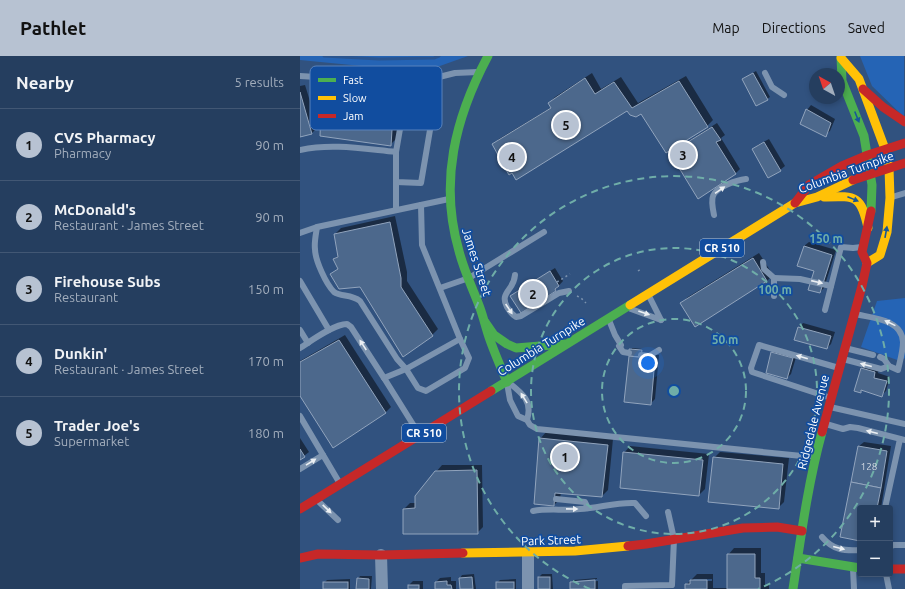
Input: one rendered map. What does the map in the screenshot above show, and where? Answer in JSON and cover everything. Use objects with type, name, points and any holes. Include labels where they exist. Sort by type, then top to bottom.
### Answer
[{"type":"main road","name":"James Street","points":[[488,56],[479,71],[466,101],[456,132],[452,156],[450,199],[452,225],[457,247],[485,322],[493,350],[507,382]]},
{"type":"main road","name":"Ridgedale Avenue","points":[[841,57],[859,79],[885,149],[889,168],[890,198],[887,232],[880,255],[867,263]]},
{"type":"main road","name":"Ridgedale Avenue","points":[[793,589],[816,456],[867,263],[862,252],[868,228],[872,187],[871,174],[864,136],[842,81],[841,57]]},
{"type":"main road","points":[[863,89],[890,114],[905,122]]},
{"type":"main road","name":"Columbia Turnpike","points":[[794,203],[809,185],[842,166],[885,149],[905,143]]},
{"type":"main road","name":"Columbia Turnpike","points":[[300,509],[794,203],[817,197],[850,181],[905,163]]},
{"type":"main road","points":[[817,197],[845,196],[857,200],[862,204],[865,211],[868,228]]},
{"type":"main road","points":[[485,322],[494,335],[516,348],[567,344]]},
{"type":"main road","name":"Park Street","points":[[302,556],[332,554],[381,555],[582,551],[743,528],[777,527],[802,532]]},
{"type":"main road","points":[[798,558],[857,568]]},
{"type":"main road","points":[[893,569],[905,569]]},
{"type":"street","points":[[528,553],[528,589]]},
{"type":"street","points":[[381,555],[382,589]]},
{"type":"lane","points":[[442,76],[455,73],[479,71]]},
{"type":"lane","points":[[765,73],[772,87],[784,95]]},
{"type":"lane","points":[[300,76],[309,77]]},
{"type":"lane","points":[[300,81],[309,77]]},
{"type":"lane","points":[[396,210],[396,152],[400,130]]},
{"type":"lane","points":[[396,182],[421,183],[430,130]]},
{"type":"lane","points":[[300,150],[315,146],[329,146],[396,152]]},
{"type":"lane","points":[[714,215],[712,198],[716,191],[735,181],[746,179]]},
{"type":"lane","points":[[890,198],[905,193]]},
{"type":"lane","points":[[300,233],[317,227],[450,199]]},
{"type":"lane","points":[[317,227],[315,249],[323,275],[335,292],[345,296],[355,297],[360,301],[418,388],[426,391],[465,368],[469,358],[422,245],[421,205]]},
{"type":"lane","points":[[440,288],[469,278],[544,232]]},
{"type":"lane","points":[[825,310],[841,247],[864,247]]},
{"type":"lane","points":[[763,262],[764,269],[774,278],[800,278],[831,286]]},
{"type":"lane","points":[[515,276],[515,283],[505,296],[504,301],[510,312],[516,317],[521,316],[559,293],[569,291]]},
{"type":"lane","points":[[774,278],[774,296]]},
{"type":"lane","points":[[300,281],[330,330]]},
{"type":"lane","points":[[627,307],[661,320],[648,294]]},
{"type":"lane","points":[[854,314],[889,322],[899,330],[903,344],[898,370],[889,366],[884,359],[880,357]]},
{"type":"lane","points":[[609,318],[623,352],[629,353]]},
{"type":"lane","points":[[300,348],[342,324],[349,325],[420,435]]},
{"type":"lane","points":[[300,330],[308,343]]},
{"type":"lane","points":[[384,378],[406,369],[460,339]]},
{"type":"lane","points":[[839,368],[759,344],[750,368],[752,372],[830,402],[905,424]]},
{"type":"lane","points":[[845,348],[872,355]]},
{"type":"lane","points":[[641,355],[649,356],[659,350]]},
{"type":"lane","points":[[842,359],[881,370],[889,366]]},
{"type":"lane","points":[[507,382],[523,394],[528,404],[529,413],[527,420]]},
{"type":"lane","points":[[507,382],[510,400],[518,416],[527,420],[530,425],[538,429],[816,456]]},
{"type":"lane","points":[[300,416],[340,484]]},
{"type":"lane","points":[[824,424],[843,429],[850,427],[902,439],[885,505]]},
{"type":"lane","points":[[300,469],[323,455]]},
{"type":"lane","points":[[316,499],[338,520]]},
{"type":"lane","points":[[556,499],[585,502],[588,508]]},
{"type":"lane","points":[[533,511],[543,509],[579,509],[624,502],[635,503],[646,516]]},
{"type":"lane","points":[[625,589],[625,586],[672,584],[674,539],[668,512]]},
{"type":"lane","points":[[822,538],[829,545],[839,549],[857,550]]},
{"type":"lane","points":[[893,544],[905,545]]},
{"type":"lane","points":[[854,589],[857,568]]},
{"type":"lane","points":[[887,577],[890,589]]},
{"type":"path","points":[[557,282],[570,274]]},
{"type":"path","points":[[577,296],[586,304]]},
{"type":"shaded area","points":[[300,56],[468,56],[440,66],[362,66],[300,60]]},
{"type":"shaded area","points":[[860,56],[904,56],[904,117],[872,86]]},
{"type":"shaded area","points":[[905,298],[905,358],[900,361],[861,347],[877,301]]},
{"type":"building","points":[[753,73],[768,100],[756,106],[742,79]]},
{"type":"building","points":[[585,78],[595,94],[614,82],[632,108],[679,81],[708,127],[666,153],[641,114],[636,117],[630,115],[627,111],[516,180],[512,173],[509,175],[492,144],[551,108],[548,103]]},
{"type":"building","points":[[300,92],[312,134],[300,137]]},
{"type":"building","points":[[806,109],[831,123],[826,137],[800,124]]},
{"type":"building","points":[[712,127],[721,140],[716,142],[736,174],[698,199],[670,153]]},
{"type":"building","points":[[320,130],[392,130],[391,146],[320,136]]},
{"type":"building","points":[[764,142],[781,171],[768,178],[752,149]]},
{"type":"building","points":[[390,222],[401,278],[401,287],[433,336],[403,357],[360,287],[339,289],[330,274],[338,269],[333,259],[338,257],[334,234]]},
{"type":"building","points":[[804,246],[832,255],[820,293],[808,290],[814,271],[797,266]]},
{"type":"building","points":[[753,258],[767,281],[695,327],[680,303]]},
{"type":"building","points":[[550,271],[559,286],[555,289],[556,291],[521,313],[510,296]]},
{"type":"building","points":[[798,327],[831,336],[827,349],[794,340]]},
{"type":"building","points":[[339,340],[386,413],[333,448],[300,396],[300,362]]},
{"type":"building","points":[[629,349],[642,350],[641,357],[629,356]]},
{"type":"building","points":[[771,352],[793,358],[787,379],[766,373]]},
{"type":"building","points":[[629,356],[655,359],[651,405],[624,402]]},
{"type":"building","points":[[861,368],[875,372],[874,378],[887,381],[882,397],[861,390],[861,393],[854,391]]},
{"type":"building","points":[[539,438],[608,445],[602,497],[555,493],[554,506],[534,504]]},
{"type":"building","points":[[858,446],[887,451],[881,488],[851,482]]},
{"type":"building","points":[[300,449],[305,457],[300,460]]},
{"type":"building","points":[[623,452],[703,460],[699,496],[620,488]]},
{"type":"building","points":[[713,457],[783,464],[779,509],[708,502]]},
{"type":"building","points":[[477,470],[478,534],[403,534],[403,509],[415,508],[415,496],[435,471]]},
{"type":"building","points":[[851,482],[881,488],[878,505],[857,505],[857,540],[840,537]]},
{"type":"building","points":[[727,554],[755,554],[755,578],[760,578],[760,589],[727,589]]},
{"type":"building","points":[[472,577],[473,589],[460,589],[459,578]]},
{"type":"building","points":[[538,577],[550,577],[550,589],[538,589]]},
{"type":"building","points":[[357,578],[369,579],[369,589],[356,589]]},
{"type":"building","points":[[595,580],[595,589],[570,589],[570,582]]},
{"type":"building","points":[[690,580],[707,580],[707,589],[685,589],[685,584],[690,584]]},
{"type":"building","points":[[447,581],[447,585],[451,585],[452,589],[435,589],[435,582]]},
{"type":"building","points":[[323,582],[348,582],[348,589],[323,589]]},
{"type":"building","points":[[496,582],[514,582],[514,589],[496,589]]},
{"type":"building","points":[[408,585],[419,585],[419,589],[408,589]]},
{"type":"waterway","points":[[324,56],[379,59],[434,58],[439,56]]},
{"type":"traffic: fast","points":[[488,56],[476,79],[459,127],[451,175],[450,200],[453,225],[461,258],[507,382]]},
{"type":"traffic: fast","points":[[841,56],[842,81],[864,136],[872,185],[871,211]]},
{"type":"traffic: fast","points":[[491,391],[630,305]]},
{"type":"traffic: fast","points":[[485,322],[494,335],[516,348],[564,344]]},
{"type":"traffic: fast","points":[[793,589],[809,490],[822,432]]},
{"type":"traffic: fast","points":[[798,558],[857,568]]},
{"type":"traffic: slow","points":[[841,58],[859,79],[885,149],[889,168],[890,198],[887,232],[880,255],[867,263]]},
{"type":"traffic: slow","points":[[630,305],[795,203],[817,197],[853,180]]},
{"type":"traffic: slow","points":[[824,197],[843,197],[855,200],[863,209],[868,228]]},
{"type":"traffic: slow","points":[[463,553],[575,551],[628,546]]},
{"type":"traffic: jam","points":[[863,89],[883,107],[905,122]]},
{"type":"traffic: jam","points":[[795,203],[809,185],[842,166],[868,155],[905,143]]},
{"type":"traffic: jam","points":[[853,180],[905,163]]},
{"type":"traffic: jam","points":[[822,432],[862,286],[867,263],[862,252],[871,211]]},
{"type":"traffic: jam","points":[[300,509],[491,391]]},
{"type":"traffic: jam","points":[[628,546],[743,528],[777,527],[802,531]]},
{"type":"traffic: jam","points":[[300,558],[318,554],[381,555],[463,553]]},
{"type":"traffic: jam","points":[[893,569],[905,569]]},
{"type":"place","name":"Trader Joe's","points":[[566,125]]},
{"type":"place","name":"Firehouse Subs","points":[[683,155]]},
{"type":"place","name":"Dunkin'","points":[[512,157]]},
{"type":"place","name":"McDonald's","points":[[533,294]]},
{"type":"place","name":"CVS Pharmacy","points":[[565,457]]}]
